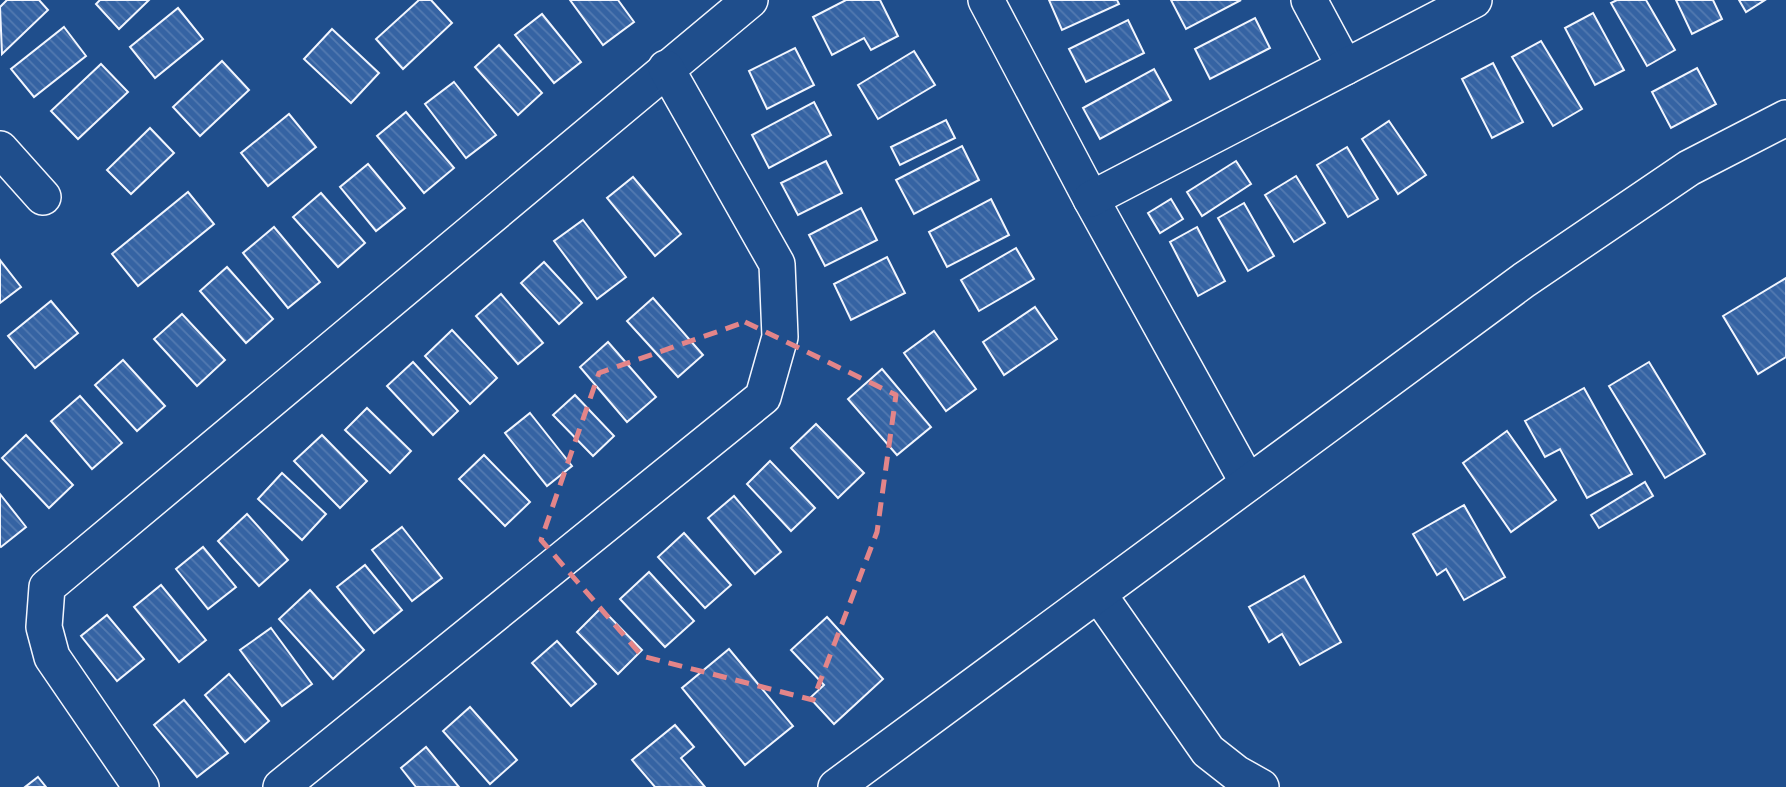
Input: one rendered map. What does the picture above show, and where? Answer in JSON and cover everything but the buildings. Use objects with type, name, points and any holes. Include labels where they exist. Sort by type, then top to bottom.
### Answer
[{"type":"street","points":[[141,787],[52,657],[44,627],[47,587],[750,0]]},
{"type":"street","points":[[986,0],[1091,200],[1248,483]]},
{"type":"street","points":[[1309,0],[1345,67]]},
{"type":"street","points":[[1091,200],[1474,0]]},
{"type":"street","points":[[281,787],[764,397],[780,337],[777,264],[666,68]]},
{"type":"street","points":[[836,787],[1524,280],[1689,168],[1786,118]]},
{"type":"street","points":[[0,149],[43,197]]},
{"type":"street","points":[[1099,595],[1208,751],[1236,773],[1261,787]]},
{"type":"highlighted area","points":[[745,322],[896,395],[877,532],[813,700],[642,656],[541,540],[599,373]]}]
